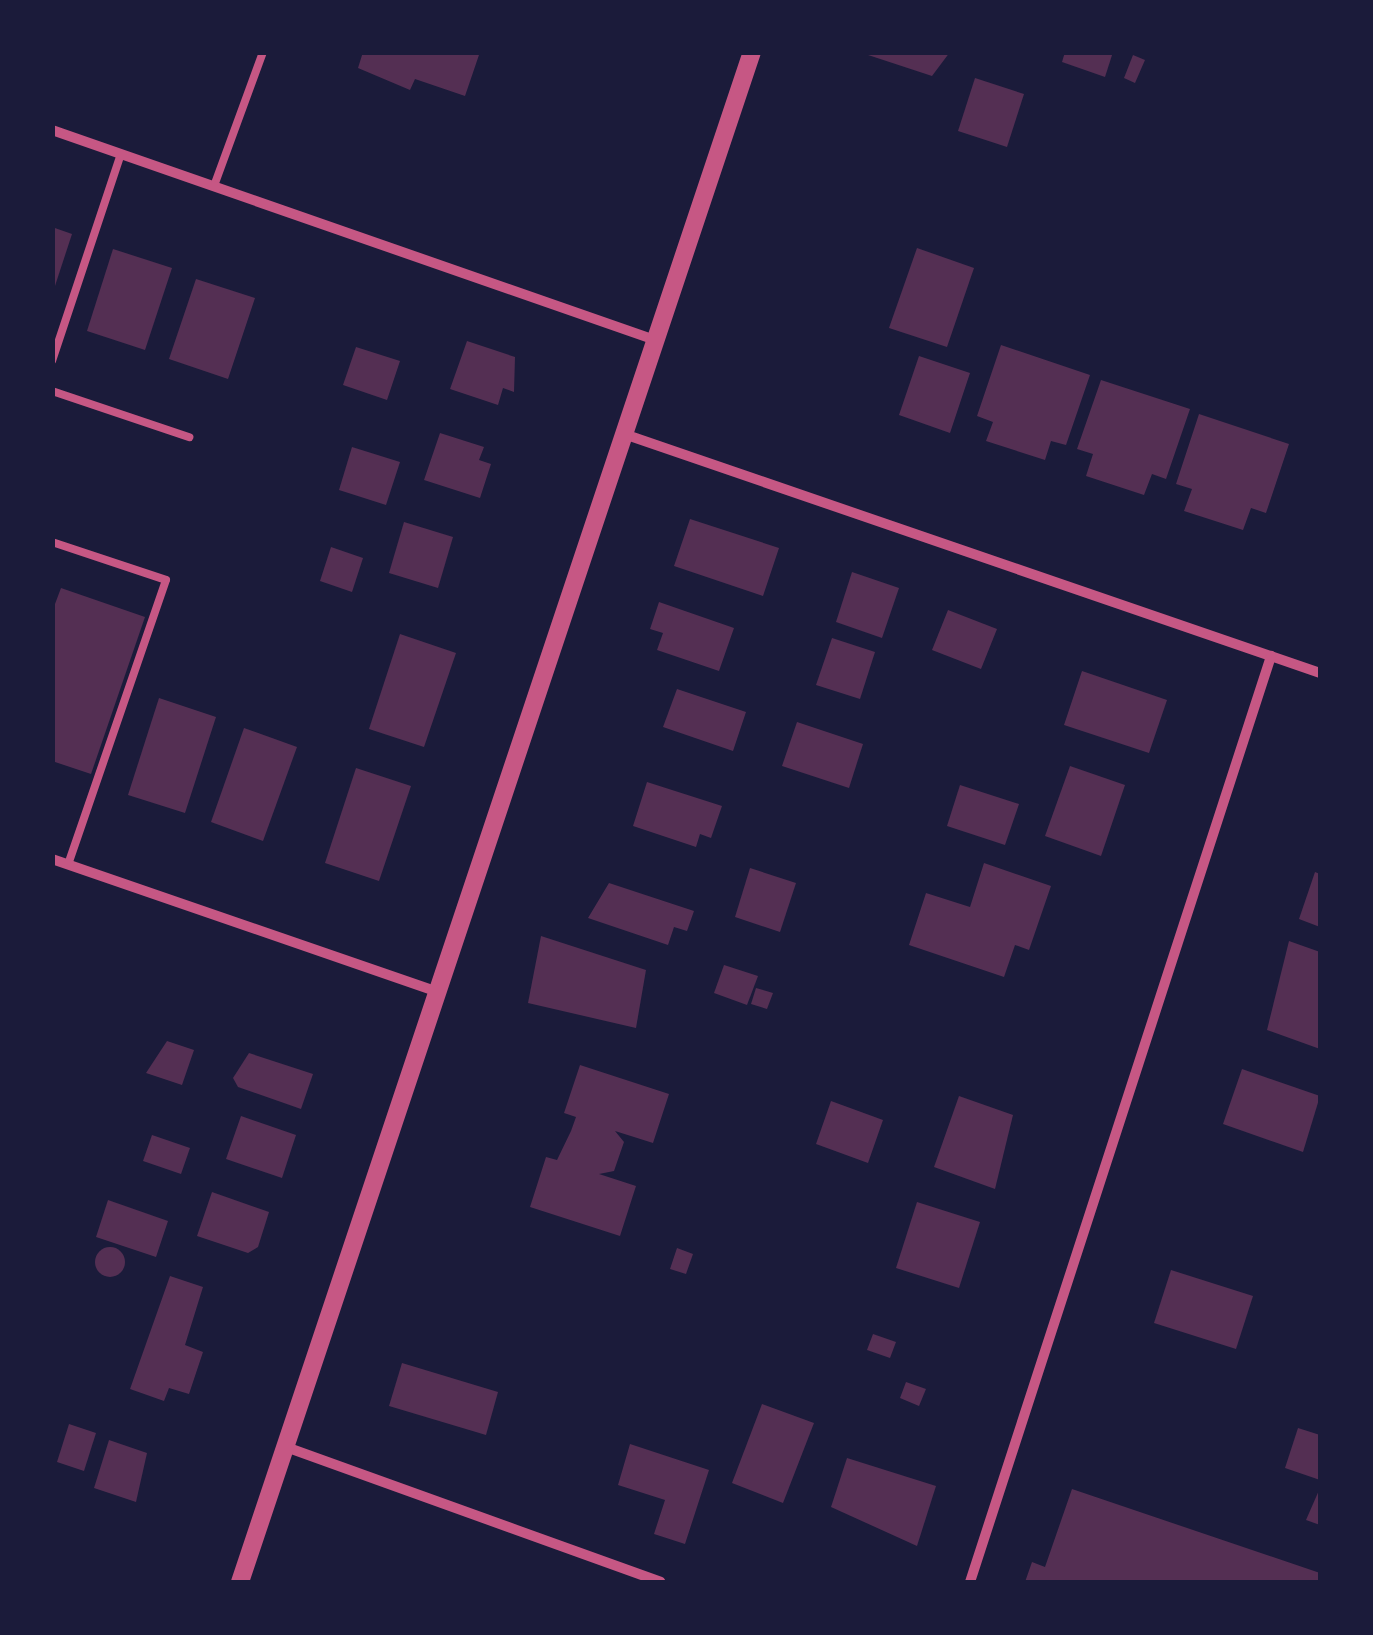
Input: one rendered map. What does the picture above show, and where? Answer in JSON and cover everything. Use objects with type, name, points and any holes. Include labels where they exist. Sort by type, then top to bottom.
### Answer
[{"type":"street","points":[[240,1582],[752,52]]},
{"type":"street","points":[[52,130],[656,340]]},
{"type":"street","points":[[624,434],[1320,673]]},
{"type":"street","points":[[970,1582],[1270,656]]},
{"type":"street","points":[[52,859],[439,992]]},
{"type":"street","points":[[286,1448],[660,1582]]},
{"type":"lane","points":[[214,186],[263,52]]},
{"type":"lane","points":[[52,360],[121,154]]},
{"type":"lane","points":[[52,392],[189,437]]},
{"type":"lane","points":[[52,542],[166,580],[68,864]]},
{"type":"building","points":[[363,52],[480,52],[465,96],[415,79],[410,90],[358,68]]},
{"type":"building","points":[[862,52],[950,52],[932,76],[862,53]]},
{"type":"building","points":[[1065,52],[1113,52],[1105,77],[1062,62]]},
{"type":"building","points":[[1133,55],[1145,60],[1135,83],[1124,78]]},
{"type":"building","points":[[975,78],[1024,94],[1007,147],[958,131]]},
{"type":"building","points":[[52,227],[72,234],[53,292],[52,292]]},
{"type":"building","points":[[917,248],[974,268],[947,347],[889,328]]},
{"type":"building","points":[[113,249],[172,268],[145,350],[87,331]]},
{"type":"building","points":[[196,279],[255,298],[228,379],[169,359]]},
{"type":"building","points":[[467,341],[515,357],[514,392],[503,388],[498,405],[450,389]]},
{"type":"building","points":[[1001,345],[1090,375],[1066,445],[1051,441],[1045,460],[986,441],[993,422],[977,416]]},
{"type":"building","points":[[356,347],[400,361],[387,400],[343,385]]},
{"type":"building","points":[[919,356],[970,373],[950,433],[899,415]]},
{"type":"building","points":[[1101,380],[1190,409],[1166,479],[1152,474],[1144,495],[1086,476],[1093,454],[1077,449]]},
{"type":"building","points":[[1199,414],[1289,444],[1266,513],[1251,508],[1243,530],[1184,511],[1192,489],[1176,484]]},
{"type":"building","points":[[440,433],[484,447],[479,460],[491,464],[480,498],[424,480]]},
{"type":"building","points":[[352,447],[400,462],[386,505],[339,490]]},
{"type":"building","points":[[690,519],[779,548],[763,596],[674,566]]},
{"type":"building","points":[[404,522],[453,537],[438,588],[389,573]]},
{"type":"building","points":[[331,547],[363,558],[352,592],[320,581]]},
{"type":"building","points":[[852,572],[899,588],[882,638],[836,622]]},
{"type":"building","points":[[61,588],[145,617],[91,774],[52,761],[52,612]]},
{"type":"building","points":[[659,602],[734,628],[719,671],[657,650],[663,633],[650,629]]},
{"type":"building","points":[[948,610],[997,629],[981,669],[932,650]]},
{"type":"building","points":[[400,634],[456,653],[424,747],[369,729]]},
{"type":"building","points":[[832,638],[875,652],[860,699],[816,685]]},
{"type":"building","points":[[1082,671],[1167,700],[1149,753],[1064,725]]},
{"type":"building","points":[[677,689],[746,712],[733,751],[663,727]]},
{"type":"building","points":[[159,698],[216,717],[185,813],[128,795]]},
{"type":"building","points":[[797,722],[863,744],[849,788],[782,766]]},
{"type":"building","points":[[244,728],[297,747],[263,841],[211,822]]},
{"type":"building","points":[[1070,766],[1125,785],[1101,856],[1045,836]]},
{"type":"building","points":[[356,768],[411,786],[379,881],[325,863]]},
{"type":"building","points":[[647,782],[722,806],[711,838],[700,834],[696,847],[633,826]]},
{"type":"building","points":[[960,785],[1019,804],[1005,845],[947,826]]},
{"type":"building","points":[[984,863],[1051,886],[1029,950],[1015,945],[1004,977],[909,945],[926,893],[970,907]]},
{"type":"building","points":[[750,868],[796,883],[780,932],[735,917]]},
{"type":"building","points":[[1315,872],[1320,874],[1320,927],[1299,919]]},
{"type":"building","points":[[609,883],[694,911],[687,931],[674,927],[668,945],[588,918]]},
{"type":"building","points":[[541,936],[646,970],[636,1028],[528,1003]]},
{"type":"building","points":[[1289,941],[1320,952],[1320,1049],[1267,1030]]},
{"type":"building","points":[[724,965],[758,976],[747,1005],[714,993]]},
{"type":"building","points":[[756,988],[773,993],[767,1009],[751,1004]]},
{"type":"building","points":[[167,1041],[194,1050],[182,1085],[146,1073]]},
{"type":"building","points":[[249,1053],[313,1074],[301,1109],[238,1087],[233,1078]]},
{"type":"building","points":[[580,1065],[669,1094],[653,1143],[615,1131],[624,1142],[614,1171],[599,1174],[636,1186],[620,1236],[530,1207],[546,1157],[557,1160],[576,1117],[564,1113]]},
{"type":"building","points":[[1242,1069],[1320,1096],[1303,1152],[1223,1124]]},
{"type":"building","points":[[959,1096],[1013,1115],[995,1189],[934,1167]]},
{"type":"building","points":[[831,1101],[883,1120],[868,1163],[816,1144]]},
{"type":"building","points":[[241,1116],[296,1135],[282,1178],[226,1159]]},
{"type":"building","points":[[152,1135],[190,1148],[181,1174],[143,1161]]},
{"type":"building","points":[[212,1192],[269,1212],[258,1247],[248,1253],[197,1236]]},
{"type":"building","points":[[108,1200],[168,1221],[156,1257],[96,1237]]},
{"type":"building","points":[[917,1202],[980,1222],[959,1288],[896,1268]]},
{"type":"building","points":[[110,1247],[120,1252],[125,1262],[120,1272],[110,1277],[100,1272],[95,1262],[100,1252]]},
{"type":"building","points":[[677,1248],[693,1254],[686,1274],[670,1269]]},
{"type":"building","points":[[1171,1270],[1253,1296],[1236,1349],[1154,1323]]},
{"type":"building","points":[[170,1276],[203,1287],[185,1345],[203,1352],[189,1394],[169,1388],[164,1401],[130,1389]]},
{"type":"building","points":[[873,1334],[896,1342],[890,1358],[867,1350]]},
{"type":"building","points":[[402,1363],[498,1392],[486,1435],[389,1406]]},
{"type":"building","points":[[906,1382],[926,1389],[919,1406],[900,1398]]},
{"type":"building","points":[[762,1404],[814,1423],[783,1503],[732,1483]]},
{"type":"building","points":[[69,1424],[96,1433],[84,1471],[57,1462]]},
{"type":"building","points":[[1298,1428],[1320,1435],[1320,1480],[1285,1468]]},
{"type":"building","points":[[109,1440],[147,1453],[136,1502],[94,1488]]},
{"type":"building","points":[[630,1444],[709,1470],[685,1544],[654,1534],[665,1500],[618,1485]]},
{"type":"building","points":[[847,1458],[936,1486],[917,1546],[831,1507]]},
{"type":"building","points":[[1320,1488],[1320,1525],[1306,1520]]},
{"type":"building","points":[[1072,1489],[1320,1573],[1320,1582],[1025,1582],[1032,1562],[1045,1567]]}]
